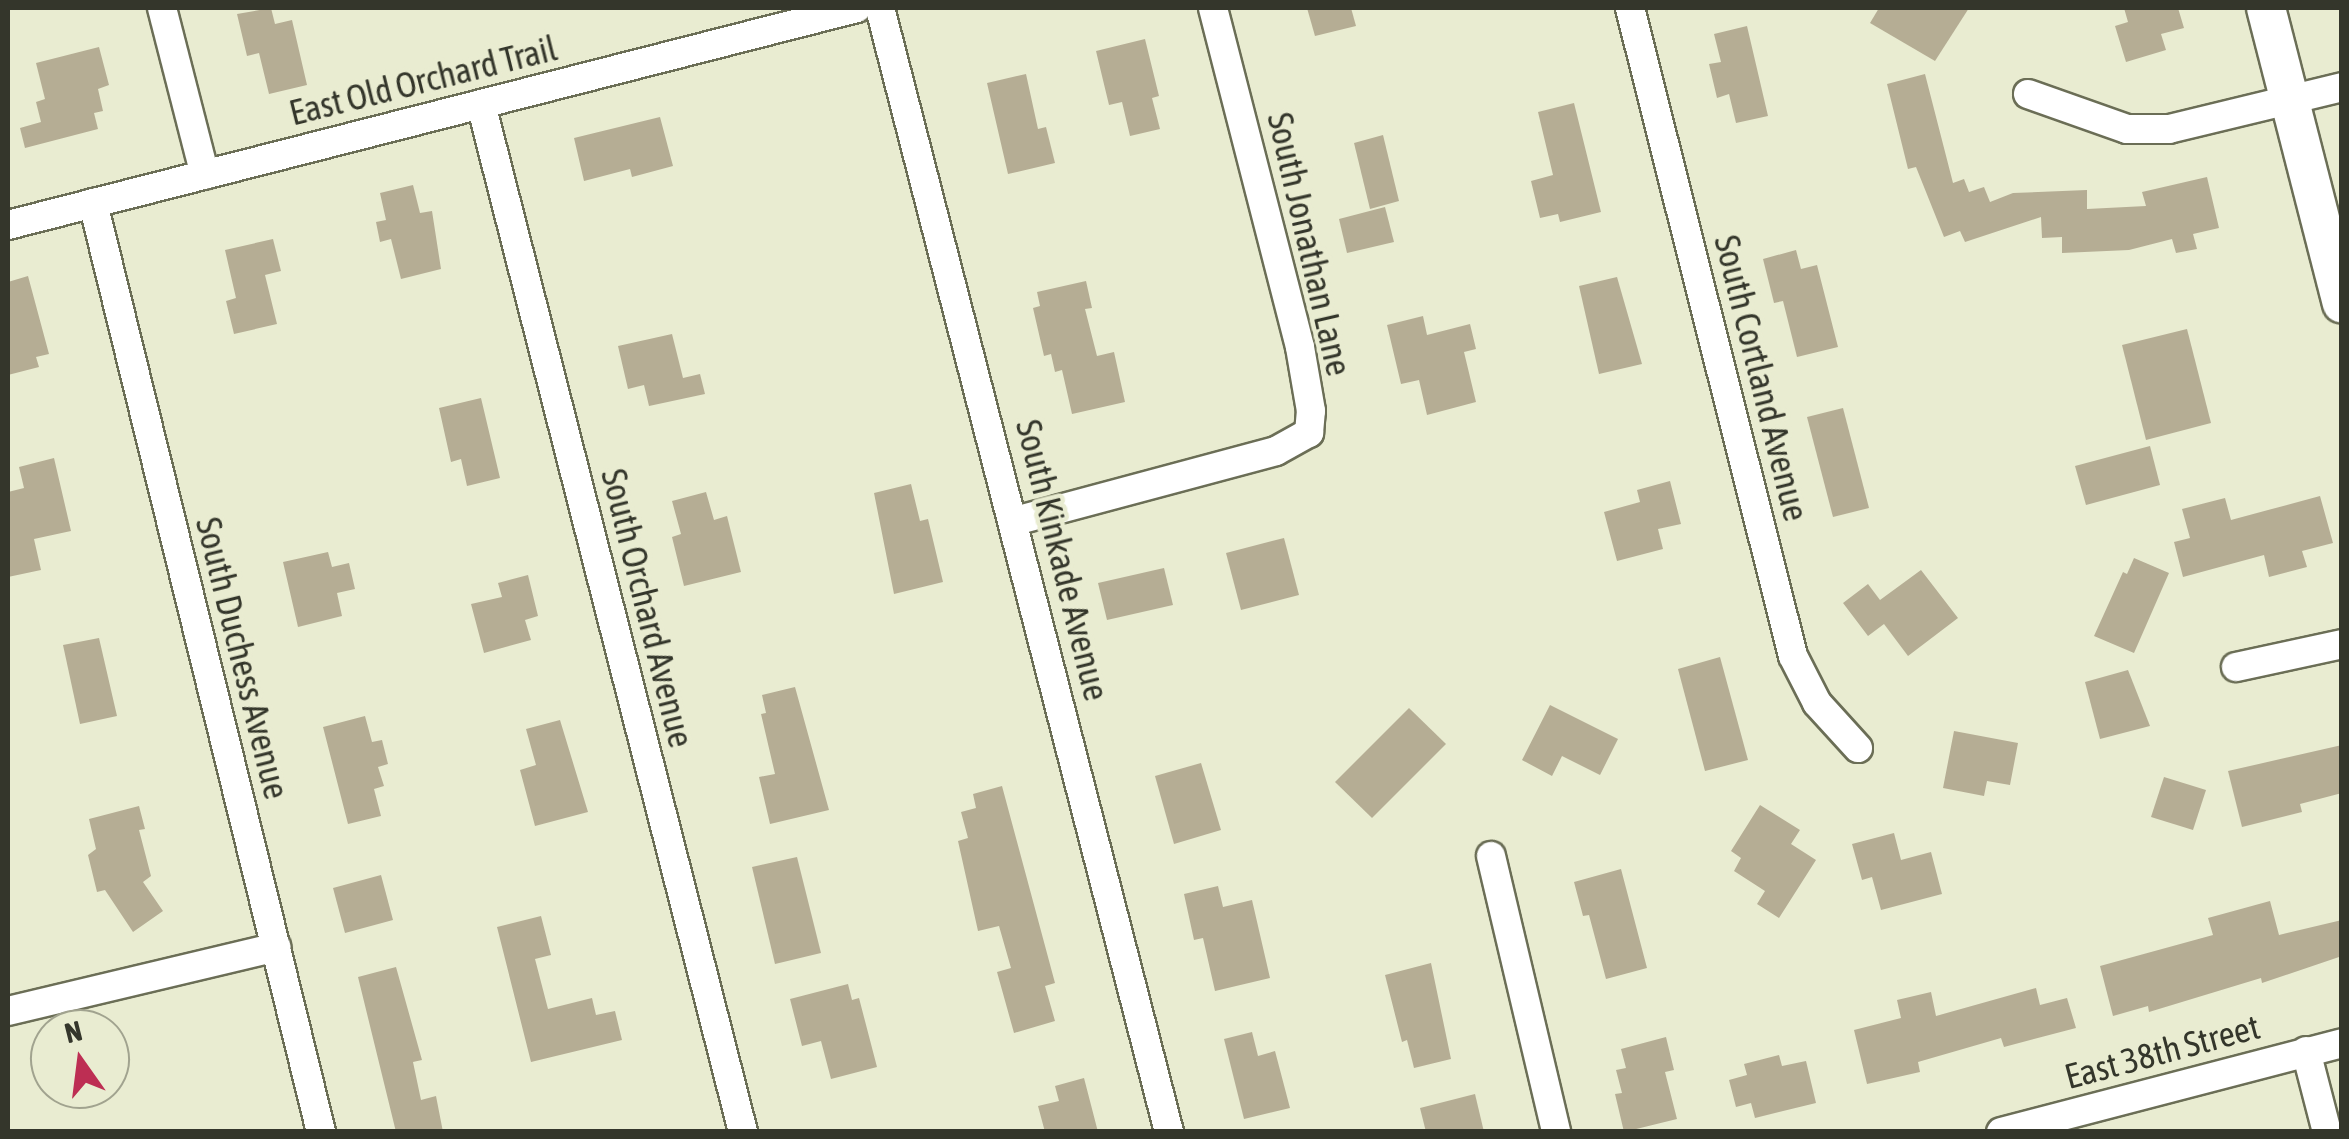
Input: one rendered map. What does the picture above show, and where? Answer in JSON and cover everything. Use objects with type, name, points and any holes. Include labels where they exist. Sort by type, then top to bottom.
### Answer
[{"type":"street","points":[[162,8],[204,174]]},
{"type":"street","name":"East Old Orchard Trail","points":[[8,225],[857,8]]},
{"type":"street","name":"South Kinkade Avenue","points":[[880,8],[1169,1132]]},
{"type":"street","name":"South Jonathan Lane","points":[[1014,521],[1276,452],[1308,433],[1311,411],[1300,347],[1213,8]]},
{"type":"street","name":"South Cortland Avenue","points":[[1630,8],[1794,656],[1817,703],[1858,748]]},
{"type":"street","points":[[2266,8],[2342,302]]},
{"type":"street","points":[[2028,94],[2127,129],[2211,122],[2342,87]]},
{"type":"street","name":"South Orchard Avenue","points":[[481,104],[743,1132]]},
{"type":"street","name":"South Duchess Avenue","points":[[93,203],[321,1132]]},
{"type":"street","points":[[2236,667],[2342,644]]},
{"type":"street","points":[[1491,856],[1556,1132]]},
{"type":"street","points":[[8,1012],[276,948]]},
{"type":"street","name":"East 38th Street","points":[[2001,1132],[2342,1043]]},
{"type":"street","points":[[2306,1052],[2327,1132]]},
{"type":"building","points":[[271,8],[275,24],[292,20],[307,85],[269,94],[259,53],[247,56],[237,14]]},
{"type":"building","points":[[1307,8],[1351,8],[1356,26],[1315,36]]},
{"type":"building","points":[[1879,8],[1969,8],[1935,61],[1870,23]]},
{"type":"building","points":[[2124,8],[2178,8],[2184,28],[2161,34],[2166,50],[2126,62],[2115,26],[2128,22]]},
{"type":"building","points":[[1747,26],[1768,116],[1736,123],[1729,94],[1717,98],[1709,64],[1721,62],[1714,34]]},
{"type":"building","points":[[1145,39],[1159,96],[1152,98],[1160,129],[1130,136],[1122,102],[1109,105],[1096,51]]},
{"type":"building","points":[[99,47],[109,85],[98,89],[103,111],[94,113],[98,129],[25,148],[20,128],[41,122],[36,102],[45,99],[36,63]]},
{"type":"building","points":[[1026,74],[1038,129],[1046,127],[1055,163],[1008,174],[987,83]]},
{"type":"building","points":[[1925,74],[1953,183],[1964,179],[1969,192],[1984,187],[1990,202],[2013,193],[2087,190],[2087,209],[2146,206],[2142,192],[2207,177],[2219,228],[2193,234],[2197,249],[2176,253],[2172,239],[2129,250],[2062,253],[2062,237],[2042,238],[2041,217],[1965,242],[1960,231],[1944,237],[1916,167],[1908,169],[1887,84]]},
{"type":"building","points":[[1574,103],[1601,212],[1560,222],[1558,214],[1540,218],[1531,181],[1553,175],[1538,112]]},
{"type":"building","points":[[660,117],[673,166],[632,177],[630,169],[584,181],[574,138]]},
{"type":"building","points":[[1383,135],[1399,201],[1370,209],[1354,143]]},
{"type":"building","points":[[413,185],[420,213],[432,211],[441,269],[401,279],[391,239],[380,242],[376,222],[386,220],[380,193]]},
{"type":"building","points":[[1385,207],[1394,242],[1347,253],[1339,219]]},
{"type":"building","points":[[273,239],[281,271],[265,275],[277,324],[234,334],[226,301],[236,298],[225,250]]},
{"type":"building","points":[[1796,250],[1801,269],[1817,265],[1838,347],[1797,357],[1783,301],[1774,303],[1763,259]]},
{"type":"building","points":[[28,276],[49,354],[36,357],[39,367],[8,375],[8,282]]},
{"type":"building","points":[[1617,277],[1642,364],[1599,374],[1579,286]]},
{"type":"building","points":[[1086,281],[1092,308],[1085,309],[1097,356],[1114,352],[1125,402],[1072,414],[1062,370],[1055,372],[1051,354],[1044,356],[1033,308],[1040,306],[1037,292]]},
{"type":"building","points":[[1423,316],[1427,335],[1470,324],[1476,349],[1464,352],[1476,402],[1427,415],[1419,380],[1401,384],[1387,325]]},
{"type":"building","points":[[2187,329],[2211,423],[2146,440],[2122,345]]},
{"type":"building","points":[[672,334],[683,378],[700,374],[705,394],[649,406],[644,385],[628,389],[618,346]]},
{"type":"building","points":[[481,398],[500,478],[467,486],[461,459],[451,462],[439,408]]},
{"type":"building","points":[[1843,408],[1869,508],[1833,517],[1807,417]]},
{"type":"building","points":[[2150,446],[2160,485],[2086,505],[2075,466]]},
{"type":"building","points":[[54,458],[71,531],[34,539],[41,570],[8,577],[8,492],[24,488],[19,467]]},
{"type":"building","points":[[1670,481],[1681,524],[1658,529],[1663,549],[1617,561],[1604,512],[1640,502],[1637,490]]},
{"type":"building","points":[[911,484],[920,521],[928,519],[943,582],[894,594],[874,493]]},
{"type":"building","points":[[706,492],[714,520],[727,516],[741,572],[684,586],[672,537],[681,534],[672,501]]},
{"type":"building","points":[[2320,496],[2333,543],[2302,551],[2307,567],[2269,577],[2264,555],[2183,577],[2174,542],[2190,538],[2182,509],[2225,498],[2231,520]]},
{"type":"building","points":[[1284,538],[1299,595],[1241,610],[1226,553]]},
{"type":"building","points":[[328,552],[332,567],[349,563],[355,589],[337,593],[342,616],[298,627],[283,562]]},
{"type":"building","points":[[2134,558],[2169,573],[2134,653],[2094,636],[2123,572],[2127,574]]},
{"type":"building","points":[[1164,568],[1173,605],[1107,620],[1098,583]]},
{"type":"building","points":[[1921,570],[1958,618],[1908,656],[1884,624],[1868,636],[1843,603],[1868,584],[1880,600]]},
{"type":"building","points":[[528,575],[538,616],[525,620],[531,640],[484,653],[471,604],[502,597],[498,583]]},
{"type":"building","points":[[99,638],[117,716],[80,724],[63,645]]},
{"type":"building","points":[[1720,657],[1748,760],[1705,771],[1678,669]]},
{"type":"building","points":[[2128,670],[2150,726],[2100,739],[2085,682]]},
{"type":"building","points":[[795,687],[829,810],[770,824],[759,777],[775,774],[761,714],[766,713],[762,695]]},
{"type":"building","points":[[1550,705],[1618,739],[1600,775],[1562,756],[1552,776],[1522,760]]},
{"type":"building","points":[[1409,708],[1446,744],[1372,818],[1335,782]]},
{"type":"building","points":[[365,716],[372,742],[382,740],[388,764],[378,767],[384,786],[374,789],[381,816],[348,824],[323,727]]},
{"type":"building","points":[[560,720],[588,812],[535,826],[520,770],[536,765],[526,729]]},
{"type":"building","points":[[1954,731],[2018,743],[2010,785],[1987,781],[1984,796],[1943,788]]},
{"type":"building","points":[[2342,745],[2342,793],[2300,804],[2302,812],[2242,827],[2228,771]]},
{"type":"building","points":[[1201,763],[1221,830],[1174,844],[1155,776]]},
{"type":"building","points":[[2164,777],[2206,790],[2193,830],[2151,817]]},
{"type":"building","points":[[1002,786],[1055,983],[1045,986],[1055,1021],[1014,1033],[997,972],[1011,968],[999,926],[978,931],[958,841],[968,838],[961,812],[976,808],[973,794]]},
{"type":"building","points":[[1760,805],[1800,830],[1791,844],[1816,860],[1779,918],[1757,904],[1765,891],[1734,871],[1741,858],[1731,851]]},
{"type":"building","points":[[139,806],[145,829],[139,830],[151,876],[143,882],[163,911],[133,932],[105,890],[97,892],[88,855],[96,849],[89,819]]},
{"type":"building","points":[[1894,833],[1901,860],[1931,852],[1942,894],[1881,910],[1872,877],[1862,880],[1852,844]]},
{"type":"building","points":[[797,857],[821,953],[775,964],[752,867]]},
{"type":"building","points":[[1621,869],[1647,968],[1606,979],[1589,915],[1583,916],[1574,882]]},
{"type":"building","points":[[381,875],[393,920],[345,933],[333,888]]},
{"type":"building","points":[[1218,886],[1223,907],[1252,900],[1270,978],[1215,991],[1203,938],[1194,940],[1184,894]]},
{"type":"building","points":[[2270,901],[2279,935],[2342,920],[2342,956],[2262,983],[2261,978],[2149,1012],[2148,1006],[2113,1016],[2100,966],[2213,935],[2208,918]]},
{"type":"building","points":[[541,916],[551,955],[535,959],[548,1009],[592,998],[596,1015],[615,1011],[622,1040],[531,1062],[497,927]]},
{"type":"building","points":[[1431,963],[1451,1059],[1414,1068],[1407,1040],[1402,1042],[1385,975]]},
{"type":"building","points":[[396,967],[422,1060],[413,1062],[421,1100],[436,1096],[443,1132],[396,1132],[358,977]]},
{"type":"building","points":[[848,984],[852,1000],[859,998],[877,1067],[831,1079],[821,1041],[802,1046],[790,999]]},
{"type":"building","points":[[2036,988],[2040,1005],[2067,998],[2076,1028],[2004,1047],[2001,1038],[1918,1062],[1920,1072],[1867,1084],[1854,1030],[1901,1018],[1897,1000],[1931,992],[1936,1016]]},
{"type":"building","points":[[1252,1032],[1258,1056],[1275,1051],[1290,1108],[1244,1119],[1224,1039]]},
{"type":"building","points":[[1666,1037],[1674,1070],[1665,1072],[1677,1119],[1624,1132],[1615,1094],[1622,1093],[1616,1070],[1626,1068],[1621,1049]]},
{"type":"building","points":[[1779,1055],[1782,1066],[1806,1061],[1816,1103],[1755,1118],[1751,1103],[1736,1107],[1729,1080],[1747,1075],[1744,1064]]},
{"type":"building","points":[[1084,1078],[1098,1132],[1045,1132],[1038,1106],[1059,1101],[1055,1086]]},
{"type":"building","points":[[1475,1094],[1484,1132],[1426,1132],[1420,1108]]}]
